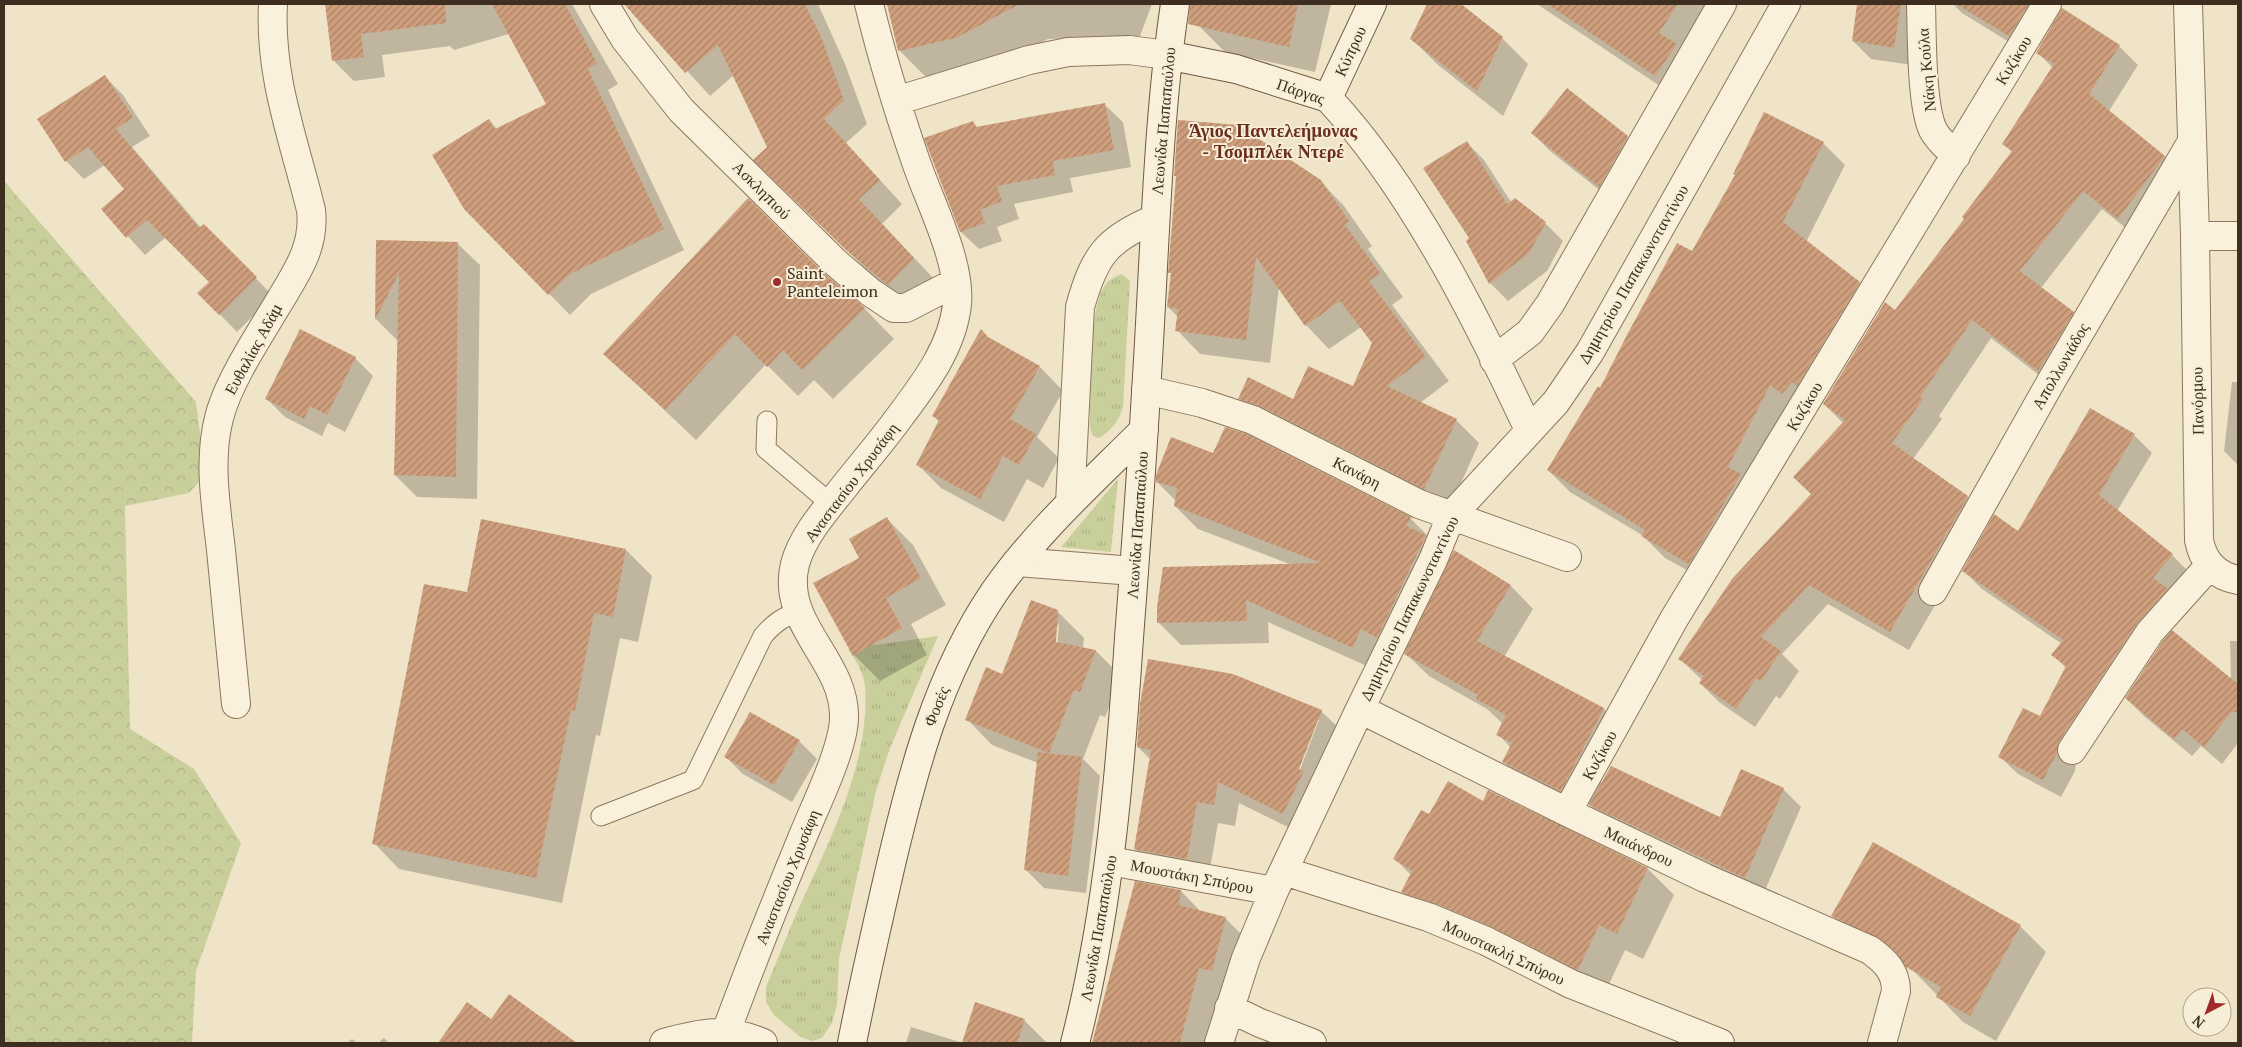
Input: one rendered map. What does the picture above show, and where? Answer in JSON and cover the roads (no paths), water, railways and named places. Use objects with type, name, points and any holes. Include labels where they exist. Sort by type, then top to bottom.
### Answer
[{"type":"street","name":"Ευθαλίας Αδάμ","points":[[236,704],[214,488],[215,432],[224,401],[303,261],[311,238],[313,224],[276,75],[272,38],[273,4]]},
{"type":"street","name":"Ασκληπιού","points":[[604,4],[626,39],[681,110],[835,262],[882,301],[894,308],[906,308],[956,282]]},
{"type":"street","name":"Αναστασίου Χρυσάφη","points":[[724,1038],[825,782],[843,725],[843,706],[838,687],[798,612],[792,593],[796,562],[811,531],[902,414],[928,376],[941,354],[954,321],[957,303],[956,282],[949,254],[896,101],[869,4]]},
{"type":"street","name":"Λεωνίδα Παπαπαύλου","points":[[1075,1043],[1090,983],[1110,861],[1123,724],[1144,430],[1155,220],[1167,55],[1175,4]]},
{"type":"street","name":"Κύπρου","points":[[1328,98],[1372,4]]},
{"type":"street","points":[[1494,360],[1530,332],[1550,304],[1722,4]]},
{"type":"street","name":"Δημητρίου Παπακωνσταντίνου","points":[[1219,1043],[1246,958],[1279,881],[1433,560],[1451,516],[1556,402],[1590,352],[1786,4]]},
{"type":"street","name":"Νάκη Κούλα","points":[[1921,4],[1926,91],[1930,120],[1937,136],[1956,156]]},
{"type":"street","name":"Κυζίκου","points":[[1567,812],[1674,619],[2047,4]]},
{"type":"street","name":"Πανόρμου","points":[[2188,4],[2195,236],[2198,530],[2200,546],[2205,560],[2210,565]]},
{"type":"street","name":"Πάργας","points":[[896,101],[1029,60],[1068,52],[1129,50],[1167,55],[1236,69],[1328,98],[1366,140],[1436,251],[1529,430]]},
{"type":"street","name":"Απολλωνιάδος","points":[[1932,591],[2053,378],[2191,143]]},
{"type":"street","points":[[1070,503],[1080,307],[1085,290],[1094,265],[1106,248],[1135,229],[1155,220]]},
{"type":"street","points":[[2195,236],[2238,236]]},
{"type":"street","name":"Κανάρη","points":[[1146,390],[1202,403],[1252,420],[1419,504],[1567,557]]},
{"type":"street","name":"Φοσές","points":[[852,1043],[865,976],[894,852],[926,731],[944,685],[974,625],[1037,536],[1144,430]]},
{"type":"street","points":[[1017,562],[1134,571]]},
{"type":"street","points":[[2072,750],[2150,632],[2210,565],[2217,571],[2238,580]]},
{"type":"street","name":"Μαιάνδρου","points":[[1360,709],[1705,878],[1870,950],[1886,962],[1896,983],[1882,1043]]},
{"type":"street","name":"Μουστάκη Σπύρου","points":[[1110,861],[1279,881]]},
{"type":"street","name":"Μουστακλή Σπύρου","points":[[1279,881],[1428,917],[1486,941],[1571,984],[1720,1043]]},
{"type":"street","points":[[1229,1008],[1260,1023],[1312,1043]]},
{"type":"street","points":[[664,1043],[708,1033],[724,1038],[746,1036],[763,1043]]},
{"type":"lane","points":[[767,422],[766,449],[831,504]]},
{"type":"lane","points":[[601,816],[693,780],[763,636],[773,624],[783,617],[798,612]]},
{"type":"place","name":"Saint Panteleimon","points":[[777,282]]},
{"type":"district","name":"Άγιος Παντελεήμονας - Τσομπλέκ Ντερέ","points":[[1273,140]]}]
